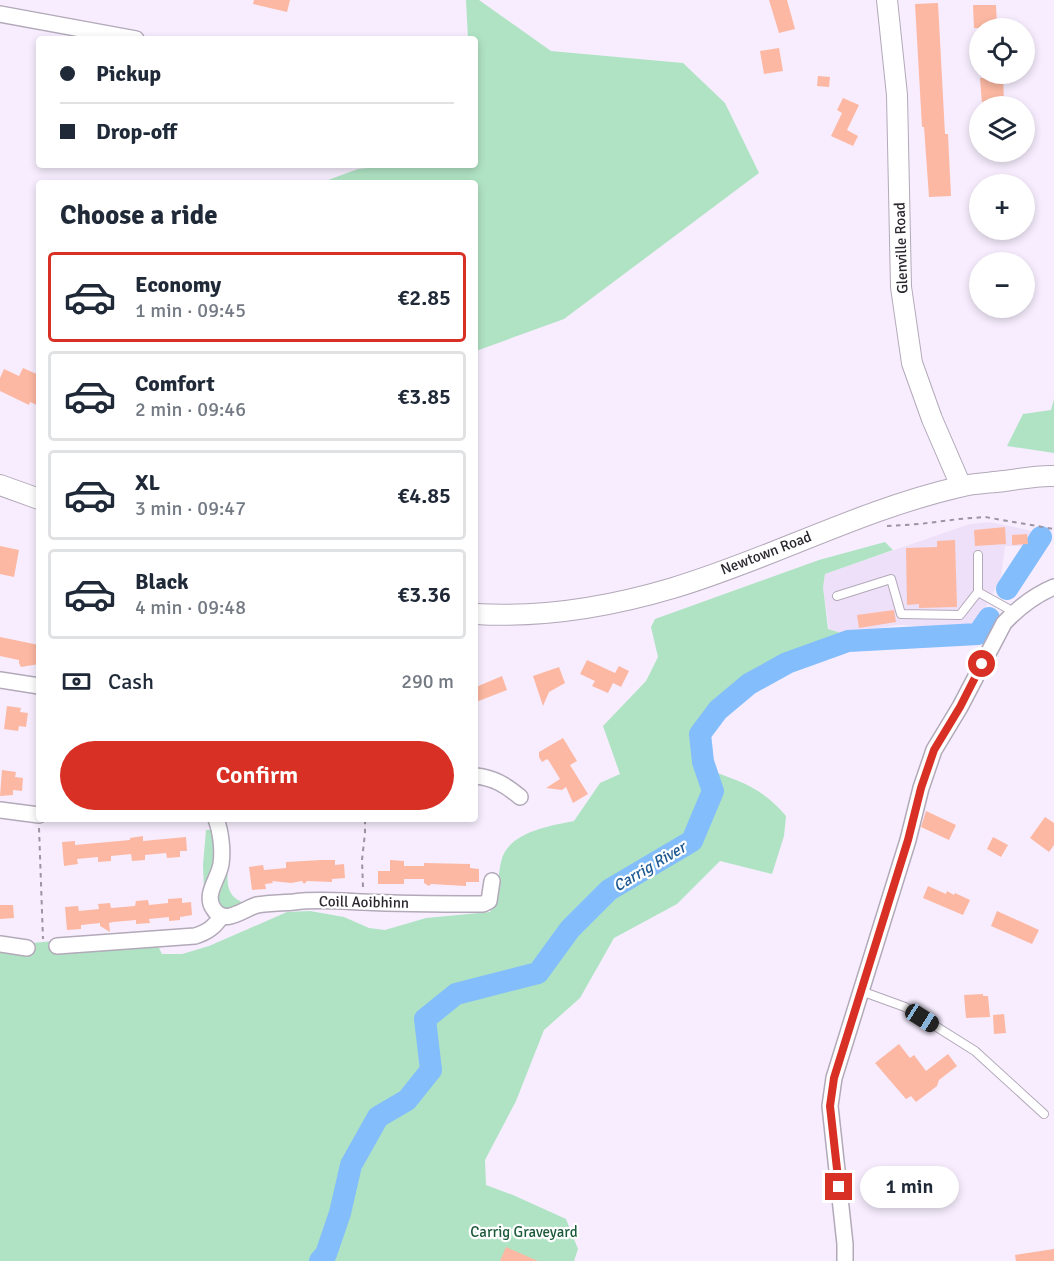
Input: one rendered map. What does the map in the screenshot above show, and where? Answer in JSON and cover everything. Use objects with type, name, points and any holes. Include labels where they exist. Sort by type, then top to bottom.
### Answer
[{"type":"main road","name":"Glenville Road","points":[[887,0],[897,95],[901,287],[910,352],[932,419],[961,486]]},
{"type":"main road","name":"Newtown Road","points":[[478,614],[524,615],[595,608],[673,588],[870,513],[961,486],[1054,476]]},
{"type":"main road","points":[[0,485],[36,499]]},
{"type":"street","points":[[0,14],[120,36]]},
{"type":"street","points":[[844,1261],[845,1244],[830,1106],[834,1078],[905,851],[921,788],[934,750],[960,707],[1004,623],[1014,612],[1054,586]]},
{"type":"street","points":[[0,680],[36,686]]},
{"type":"street","points":[[478,776],[489,777],[520,797]]},
{"type":"street","points":[[0,810],[36,816]]},
{"type":"street","points":[[217,822],[222,856],[221,867],[210,897],[211,905],[222,916]]},
{"type":"street","name":"Coill Aoibhinn","points":[[57,946],[195,936],[215,927],[222,916],[236,915],[258,905],[289,902],[483,904],[489,901],[492,881]]},
{"type":"street","points":[[0,944],[27,948]]},
{"type":"lane","points":[[837,596],[891,579],[902,614],[960,615],[978,592],[978,555]]},
{"type":"lane","points":[[978,592],[1014,612]]},
{"type":"lane","points":[[861,991],[905,1007],[975,1051],[1044,1114]]},
{"type":"path","points":[[887,526],[985,518],[1054,529]]},
{"type":"path","points":[[39,822],[43,939]]},
{"type":"path","points":[[363,902],[362,860],[365,822]]},
{"type":"path","points":[[27,948],[27,940],[57,939],[57,946]]},
{"type":"shaded area","points":[[990,522],[1032,531],[1030,546],[1005,546],[1001,577],[984,610],[970,625],[961,628],[898,625],[860,631],[845,638],[829,629],[823,587],[825,574],[970,524]]},
{"type":"green space","points":[[466,0],[479,0],[551,51],[683,63],[725,103],[759,173],[564,319],[478,350],[478,180],[328,180],[358,169],[368,168],[478,168],[478,36],[468,36]]},
{"type":"green space","points":[[1054,399],[1054,453],[1007,446],[1023,414],[1051,410]]},
{"type":"green space","name":"Carrig Graveyard","points":[[885,542],[893,550],[825,574],[823,587],[828,629],[838,632],[848,641],[786,665],[748,686],[715,715],[700,734],[706,769],[749,786],[768,798],[786,816],[784,836],[772,874],[720,861],[677,904],[614,938],[580,998],[544,1030],[516,1101],[485,1160],[486,1185],[566,1219],[578,1249],[574,1261],[0,1261],[0,951],[33,955],[33,943],[53,941],[158,946],[162,954],[182,954],[209,946],[287,912],[310,911],[344,917],[369,928],[385,930],[426,918],[490,912],[496,894],[501,862],[505,852],[512,844],[531,832],[574,821],[600,783],[620,774],[603,726],[646,681],[658,657],[651,627],[655,619],[819,560]]},
{"type":"green space","points":[[206,830],[212,830],[216,861],[204,890],[203,865]]},
{"type":"green space","points":[[229,856],[228,884],[230,890],[233,896],[245,903],[229,911],[221,906],[217,898]]},
{"type":"building","points":[[254,0],[290,0],[287,12],[253,4]]},
{"type":"building","points":[[769,0],[787,0],[795,29],[779,33]]},
{"type":"building","points":[[938,3],[945,134],[948,134],[951,196],[929,197],[924,127],[922,127],[915,4]]},
{"type":"building","points":[[973,5],[996,5],[997,18],[974,18]]},
{"type":"building","points":[[779,48],[783,71],[764,74],[760,51]]},
{"type":"building","points":[[818,76],[830,77],[829,87],[817,86]]},
{"type":"building","points":[[980,84],[1003,84],[1004,96],[981,96]]},
{"type":"building","points":[[843,98],[859,105],[847,130],[858,136],[853,146],[831,136],[842,113],[837,110]]},
{"type":"building","points":[[23,368],[36,374],[36,405],[30,402],[29,405],[0,391],[0,378],[4,369],[19,376]]},
{"type":"building","points":[[1005,527],[1006,544],[975,546],[974,530]]},
{"type":"building","points":[[1027,534],[1028,544],[1012,545],[1012,535]]},
{"type":"building","points":[[955,540],[957,607],[919,608],[919,604],[907,605],[906,548],[937,547],[937,541]]},
{"type":"building","points":[[0,546],[19,550],[14,577],[0,574]]},
{"type":"building","points":[[894,610],[896,622],[859,628],[857,615]]},
{"type":"building","points":[[0,637],[36,644],[36,664],[21,667],[19,660],[0,656]]},
{"type":"building","points":[[587,660],[615,673],[619,666],[629,671],[621,687],[613,683],[608,693],[592,686],[595,681],[580,674]]},
{"type":"building","points":[[559,667],[565,683],[549,692],[543,706],[533,676]]},
{"type":"building","points":[[502,676],[507,690],[478,701],[478,686]]},
{"type":"building","points":[[7,706],[21,708],[20,712],[28,713],[26,727],[19,726],[18,731],[4,729]]},
{"type":"building","points":[[563,738],[577,761],[570,765],[588,794],[573,803],[566,787],[562,790],[546,788],[560,779],[549,761],[547,759],[542,762],[539,757],[539,752]]},
{"type":"building","points":[[2,770],[16,772],[15,777],[23,778],[22,791],[13,790],[13,795],[0,796]]},
{"type":"building","points":[[926,811],[956,825],[949,840],[921,827]]},
{"type":"building","points":[[1045,817],[1054,823],[1054,845],[1049,852],[1030,838]]},
{"type":"building","points":[[143,836],[143,841],[186,837],[187,851],[180,851],[180,857],[167,858],[166,853],[145,855],[145,860],[132,861],[131,854],[111,856],[111,861],[98,862],[98,857],[77,859],[78,864],[64,866],[62,842],[75,841],[75,845],[130,840],[130,838]]},
{"type":"building","points":[[993,837],[1008,845],[1001,857],[987,849]]},
{"type":"building","points":[[335,860],[335,865],[344,864],[345,878],[332,879],[332,882],[307,881],[304,884],[302,881],[291,883],[272,881],[273,883],[265,884],[266,889],[252,890],[249,867],[263,865],[264,870],[286,868],[286,862]]},
{"type":"building","points":[[390,860],[404,861],[404,866],[424,866],[424,863],[470,864],[470,868],[479,869],[479,882],[466,882],[466,886],[431,884],[429,886],[424,883],[424,879],[404,879],[404,884],[378,884],[378,871],[390,871]]},
{"type":"building","points":[[928,886],[946,894],[947,891],[954,895],[955,893],[970,900],[963,915],[923,898]]},
{"type":"building","points":[[182,898],[182,903],[191,902],[192,915],[180,917],[180,920],[169,921],[169,917],[149,919],[150,923],[136,924],[136,920],[113,922],[109,923],[110,932],[100,926],[100,923],[81,925],[81,929],[67,930],[65,907],[78,906],[79,911],[99,909],[98,904],[110,903],[111,908],[135,906],[136,901],[148,900],[149,905],[168,903],[168,899]]},
{"type":"building","points":[[0,905],[13,905],[14,918],[0,919]]},
{"type":"building","points":[[997,911],[1039,930],[1032,944],[991,926]]},
{"type":"building","points":[[983,994],[983,996],[988,996],[990,1017],[966,1018],[964,995]]},
{"type":"building","points":[[1004,1014],[1006,1033],[994,1034],[993,1015]]},
{"type":"building","points":[[899,1044],[910,1058],[914,1055],[926,1071],[948,1054],[957,1066],[939,1080],[937,1086],[916,1102],[911,1096],[906,1099],[875,1063]]},
{"type":"building","points":[[506,1247],[538,1261],[500,1261]]},
{"type":"building","points":[[1054,1249],[1054,1261],[1016,1261],[1015,1255]]},
{"type":"waterway","name":"Carrig River","points":[[1007,589],[1041,537]]},
{"type":"waterway","name":"Carrig River","points":[[320,1261],[326,1254],[340,1213],[351,1165],[378,1117],[407,1100],[431,1070],[425,1019],[456,994],[538,973],[570,929],[609,890],[692,841],[713,791],[703,762],[700,734],[718,710],[749,684],[787,663],[848,641],[978,634],[989,618]]},
{"type":"route","points":[[839,1187],[830,1106],[834,1078],[934,750],[982,664]]}]
